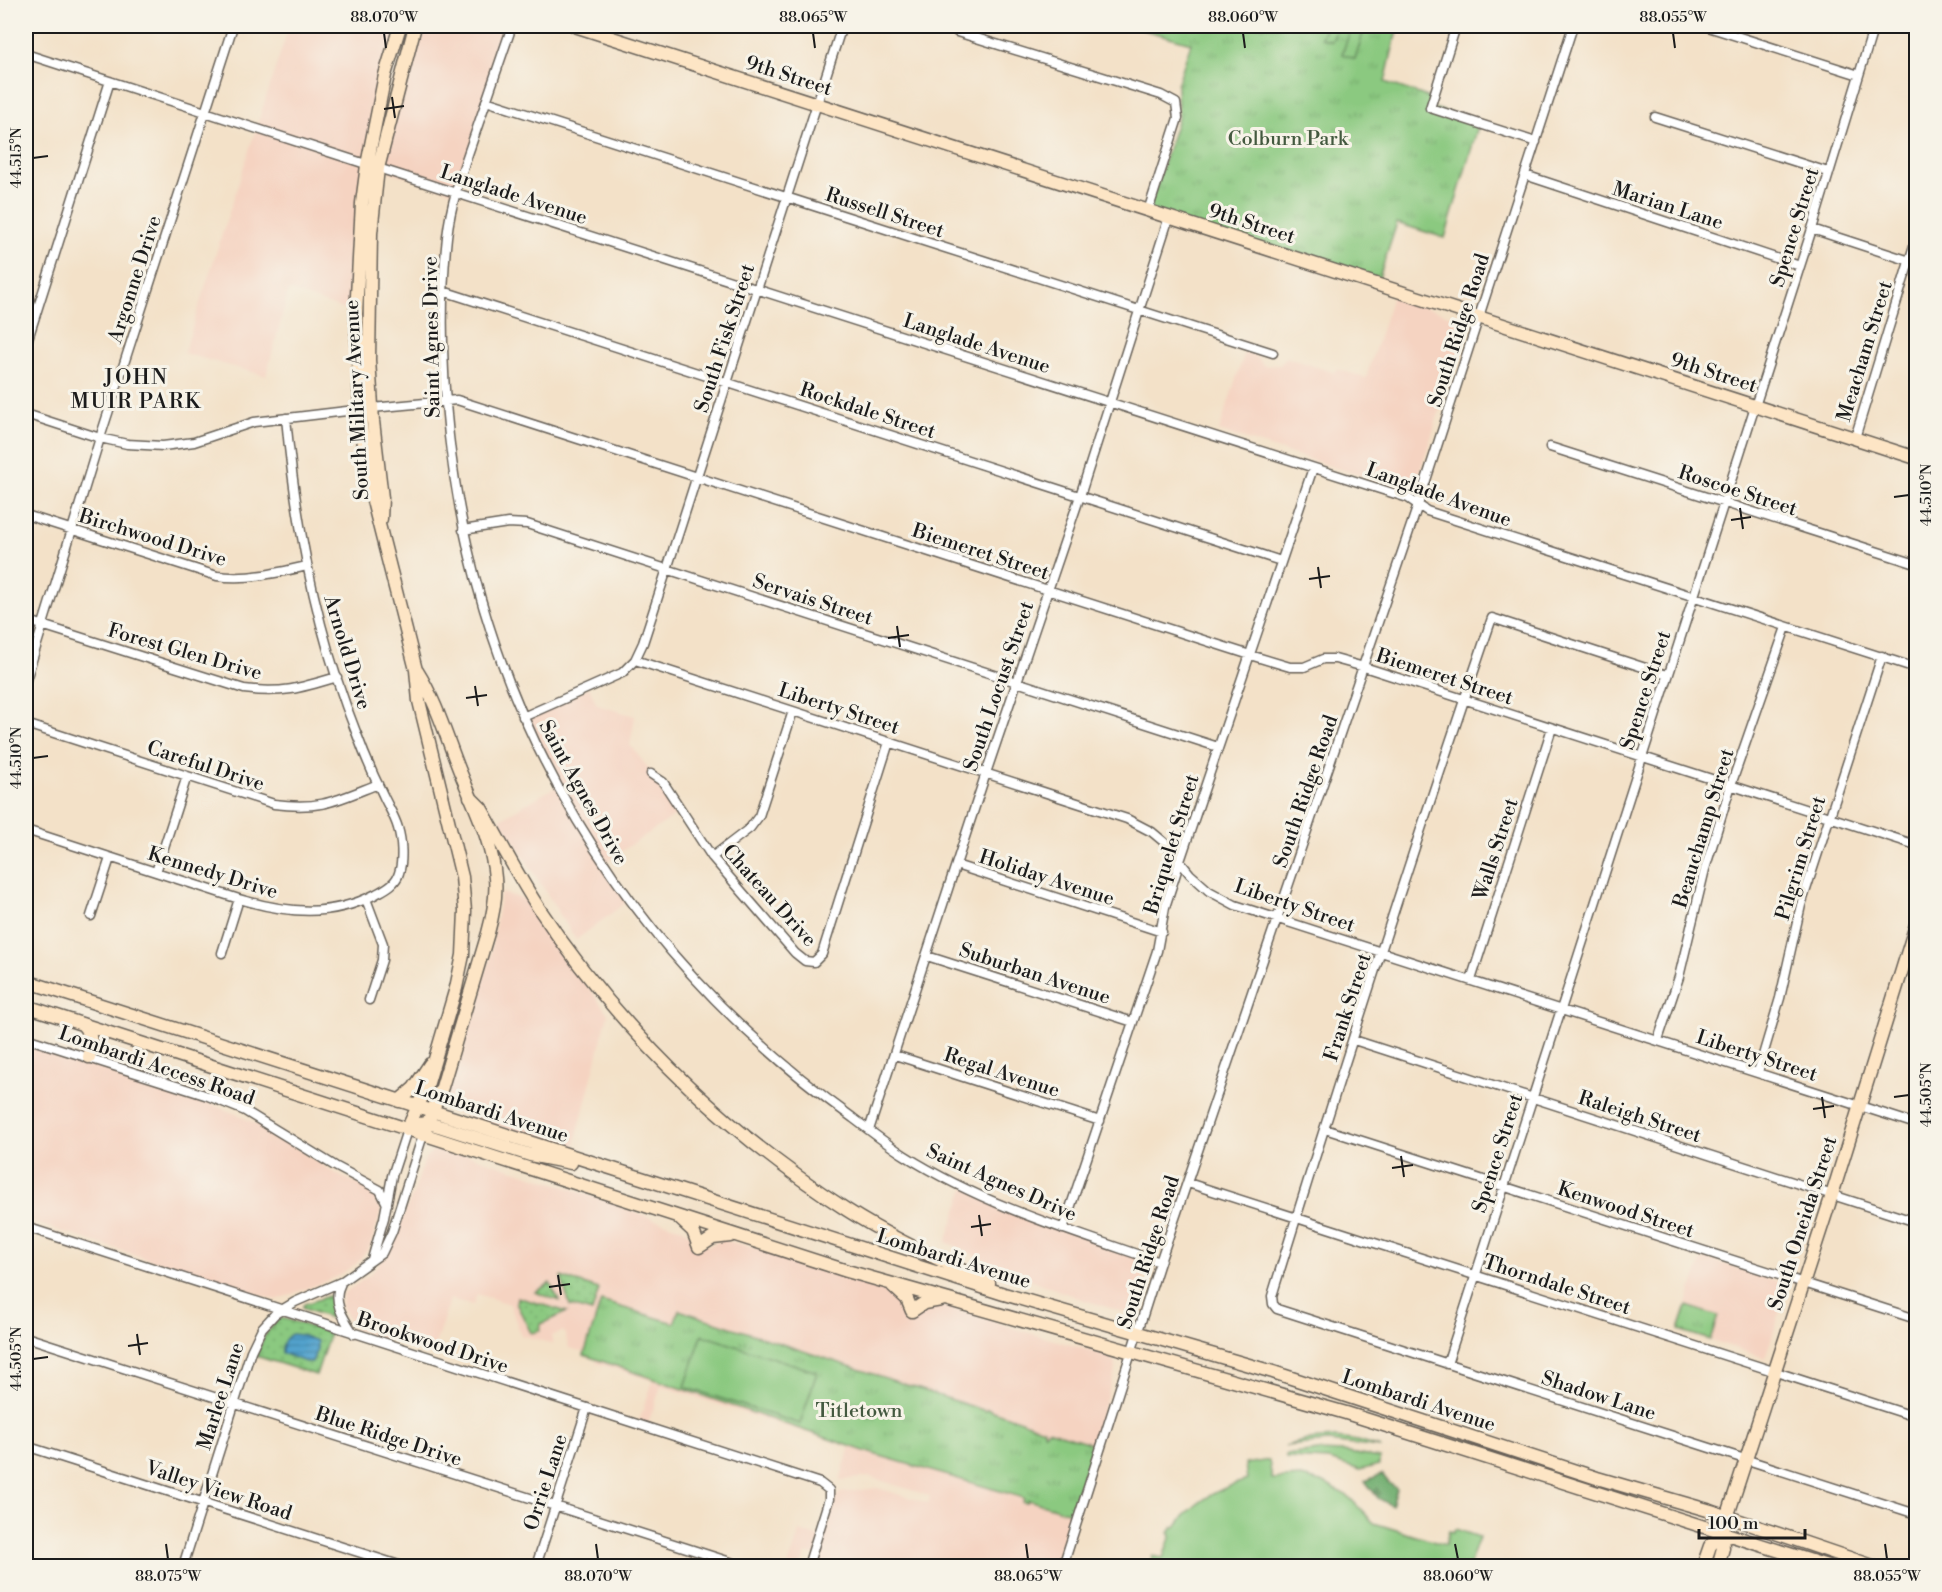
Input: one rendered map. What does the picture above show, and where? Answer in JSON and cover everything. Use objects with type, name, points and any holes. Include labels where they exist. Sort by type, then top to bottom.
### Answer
[{"type":"main road","name":"South Military Avenue","points":[[400,26],[385,75],[372,167],[366,408],[382,498],[380,526],[416,670],[420,707],[463,883],[465,911],[463,955],[456,988],[427,1086],[407,1130]]},
{"type":"main road","name":"South Military Avenue","points":[[372,167],[415,26]]},
{"type":"main road","name":"9th Street","points":[[575,26],[1917,458]]},
{"type":"main road","name":"South Military Avenue","points":[[416,670],[434,704],[489,846],[496,880],[493,914],[442,1087],[428,1124]]},
{"type":"main road","points":[[470,797],[481,808],[533,899],[588,977],[617,1013],[684,1083],[755,1144],[848,1211],[913,1247],[990,1284],[1004,1294]]},
{"type":"main road","name":"South Oneida Street","points":[[1718,1566],[1723,1548],[1722,1533],[1917,925]]},
{"type":"main road","name":"Lombardi Avenue","points":[[26,981],[399,1101],[418,1108],[428,1124],[676,1216],[891,1284],[1352,1414],[1827,1566]]},
{"type":"main road","points":[[26,1006],[407,1130],[419,1124],[428,1124]]},
{"type":"main road","points":[[82,1024],[93,1044],[89,1057]]},
{"type":"main road","points":[[93,1044],[113,1034]]},
{"type":"main road","points":[[399,1101],[414,1088],[435,1059]]},
{"type":"main road","name":"Lombardi Avenue","points":[[428,1124],[593,1164],[1004,1294],[1273,1372],[1873,1566]]},
{"type":"main road","points":[[676,1216],[693,1231],[699,1246],[716,1237],[740,1236]]},
{"type":"main road","points":[[891,1284],[907,1299],[912,1311],[924,1303],[948,1300]]},
{"type":"main road","name":"South Oneida Street","points":[[1703,1566],[1710,1546],[1722,1533]]},
{"type":"street","name":"Argonne Drive","points":[[26,680],[100,438],[233,26]]},
{"type":"street","name":"Saint Agnes Drive","points":[[512,26],[454,192],[447,236],[444,291],[445,401],[453,474],[463,530],[484,611],[523,717],[568,808],[613,879],[662,943],[718,1005],[767,1052],[819,1094],[905,1156],[959,1185],[1063,1230],[1160,1262]]},
{"type":"street","name":"South Fisk Street","points":[[635,660],[643,643],[842,26]]},
{"type":"street","points":[[959,26],[957,32],[1161,95],[1176,103],[1178,118],[1148,211]]},
{"type":"street","points":[[1456,26],[1430,108],[1536,142]]},
{"type":"street","name":"South Ridge Road","points":[[1063,1566],[1160,1262],[1364,667],[1573,26]]},
{"type":"street","points":[[1705,26],[1859,75]]},
{"type":"street","name":"Spence Street","points":[[1447,1364],[1812,229],[1874,26]]},
{"type":"street","name":"Langlade Avenue","points":[[26,54],[1408,498],[1427,511],[1917,668]]},
{"type":"street","points":[[26,345],[111,81]]},
{"type":"street","name":"Russell Street","points":[[486,100],[1274,353]]},
{"type":"street","points":[[1655,117],[1828,172]]},
{"type":"street","name":"Marian Lane","points":[[1525,175],[1800,266]]},
{"type":"street","name":"South Locust Street","points":[[869,1130],[1080,496],[1169,217]]},
{"type":"street","points":[[1812,229],[1913,262]]},
{"type":"street","name":"Meacham Street","points":[[1855,438],[1913,262],[1917,239]]},
{"type":"street","name":"Rockdale Street","points":[[444,291],[1281,561]]},
{"type":"street","name":"Biemeret Street","points":[[26,414],[100,438],[143,446],[178,445],[210,438],[254,422],[366,408],[457,400],[1290,667],[1304,667],[1323,659],[1335,659],[1364,667],[1917,845]]},
{"type":"street","name":"Arnold Drive","points":[[286,418],[307,566],[320,621],[355,731],[398,828],[401,862],[399,876],[392,885]]},
{"type":"street","name":"Roscoe Street","points":[[1550,447],[1917,564]]},
{"type":"street","name":"Briquelet Street","points":[[1063,1230],[1157,951],[1166,907],[1180,861],[1313,468]]},
{"type":"street","name":"Birchwood Drive","points":[[26,515],[217,576],[236,579],[256,577],[307,566]]},
{"type":"street","name":"Servais Street","points":[[463,530],[508,523],[527,524],[1218,747]]},
{"type":"street","name":"Frank Street","points":[[1273,1304],[1272,1296],[1296,1217],[1492,618],[1667,675]]},
{"type":"street","name":"Forest Glen Drive","points":[[26,620],[244,689],[270,693],[297,689],[337,677]]},
{"type":"street","name":"Beauchamp Street","points":[[1658,1040],[1679,977],[1705,869],[1731,785],[1786,627]]},
{"type":"street","name":"Pilgrim Street","points":[[1758,1072],[1780,998],[1801,905],[1882,656]]},
{"type":"street","points":[[523,717],[622,672],[635,660]]},
{"type":"street","name":"Liberty Street","points":[[635,660],[1127,819],[1152,832],[1164,842],[1190,874],[1209,891],[1235,905],[1917,1124]]},
{"type":"street","points":[[712,856],[750,828],[759,816],[794,711]]},
{"type":"street","name":"Careful Drive","points":[[26,724],[274,804],[300,808],[328,804],[378,784]]},
{"type":"street","name":"Walls Street","points":[[1471,980],[1551,728]]},
{"type":"street","name":"Chateau Drive","points":[[651,774],[663,783],[712,856],[795,952],[804,961],[814,962],[822,954],[889,742]]},
{"type":"street","points":[[156,872],[187,776]]},
{"type":"street","name":"Kennedy Drive","points":[[26,830],[272,909],[310,911],[330,909],[366,899],[392,885]]},
{"type":"street","points":[[91,916],[110,858]]},
{"type":"street","name":"Holiday Avenue","points":[[956,865],[1161,932]]},
{"type":"street","points":[[222,953],[239,899]]},
{"type":"street","points":[[366,899],[382,944],[382,960],[369,1000]]},
{"type":"street","points":[[463,955],[479,960]]},
{"type":"street","name":"Suburban Avenue","points":[[927,956],[1133,1022]]},
{"type":"street","name":"Lombardi Access Road","points":[[26,1038],[208,1096],[245,1111],[382,1192],[387,1204]]},
{"type":"street","name":"Raleigh Street","points":[[1354,1040],[1917,1222]]},
{"type":"street","name":"Regal Avenue","points":[[895,1055],[1100,1121]]},
{"type":"street","name":"Marlee Lane","points":[[183,1566],[254,1343],[267,1322],[282,1310],[341,1282],[382,1253],[389,1242],[428,1124]]},
{"type":"street","name":"Kenwood Street","points":[[1325,1129],[1917,1319]]},
{"type":"street","points":[[372,1259],[392,1176],[407,1130]]},
{"type":"street","points":[[368,1183],[383,1181],[392,1176]]},
{"type":"street","name":"Thorndale Street","points":[[1188,1183],[1917,1417]]},
{"type":"street","name":"Brookwood Drive","points":[[26,1227],[824,1485],[829,1490],[828,1504],[808,1566]]},
{"type":"street","points":[[341,1282],[337,1292],[338,1303],[344,1319],[355,1334]]},
{"type":"street","name":"Shadow Lane","points":[[1273,1304],[1277,1309],[1917,1514]]},
{"type":"street","name":"Blue Ridge Drive","points":[[26,1337],[743,1566]]},
{"type":"street","name":"Orrie Lane","points":[[536,1566],[587,1408]]},
{"type":"street","name":"Valley View Road","points":[[26,1446],[402,1566]]},
{"type":"street","points":[[26,1563],[37,1566]]},
{"type":"shaded area","points":[[289,26],[400,26],[376,117],[356,314],[289,290],[266,376],[184,353]]},
{"type":"shaded area","points":[[415,26],[512,26],[454,192],[378,168]]},
{"type":"shaded area","points":[[1392,296],[1469,322],[1413,492],[1219,431],[1245,351],[1255,355],[1264,366],[1280,365],[1286,357],[1335,373],[1337,369],[1366,378]]},
{"type":"shaded area","points":[[589,687],[597,705],[635,716],[630,745],[682,811],[604,863],[629,900],[576,940],[500,819],[557,786],[523,717]]},
{"type":"shaded area","points":[[501,893],[525,899],[608,1014],[573,1151],[453,1111],[445,1101],[470,1011],[489,963]]},
{"type":"shaded area","points":[[26,1043],[236,1114],[265,1128],[338,1175],[379,1193],[383,1199],[382,1208],[370,1247],[356,1264],[336,1277],[276,1300],[26,1220]]},
{"type":"shaded area","points":[[440,1149],[462,1153],[615,1203],[681,1228],[708,1246],[723,1240],[756,1248],[894,1294],[900,1297],[906,1312],[918,1315],[921,1310],[936,1305],[971,1313],[1012,1328],[1109,1356],[1115,1365],[1115,1371],[1054,1566],[813,1566],[817,1556],[806,1553],[801,1566],[788,1566],[800,1531],[823,1538],[836,1497],[840,1493],[877,1488],[928,1503],[930,1496],[870,1477],[840,1480],[850,1447],[661,1386],[648,1424],[639,1421],[653,1381],[596,1363],[597,1360],[584,1355],[585,1352],[569,1348],[564,1331],[551,1336],[553,1344],[521,1335],[510,1304],[477,1294],[473,1305],[450,1299],[432,1354],[423,1351],[422,1348],[390,1338],[386,1340],[354,1329],[342,1308],[343,1294],[368,1276],[387,1255],[415,1189],[425,1158],[431,1152]]},
{"type":"shaded area","points":[[965,1187],[1151,1259],[1131,1308],[1127,1313],[1081,1299],[1026,1278],[946,1242]]},
{"type":"shaded area","points":[[1703,1257],[1789,1285],[1765,1358],[1678,1329]]},
{"type":"green space","name":"Colburn Park","points":[[1130,26],[1398,26],[1385,82],[1433,99],[1431,107],[1479,123],[1445,238],[1397,223],[1377,284],[1148,211],[1178,118],[1177,85],[1191,43]]},
{"type":"green space","points":[[1326,26],[1338,26],[1332,41],[1321,38]]},
{"type":"green space","points":[[1351,29],[1363,33],[1355,59],[1342,54]]},
{"type":"green space","points":[[561,1277],[599,1289],[592,1312],[570,1306]]},
{"type":"green space","points":[[550,1283],[559,1301],[535,1292]]},
{"type":"green space","points":[[332,1295],[339,1321],[302,1308],[304,1304]]},
{"type":"green space","points":[[517,1297],[567,1312],[541,1324],[540,1331],[531,1333],[516,1303]]},
{"type":"green space","name":"Titletown","points":[[601,1301],[674,1323],[679,1310],[986,1411],[987,1409],[1044,1429],[1044,1433],[1048,1430],[1093,1444],[1071,1513],[1028,1500],[1027,1503],[1023,1502],[1024,1498],[870,1453],[584,1355]]},
{"type":"green space","points":[[1687,1306],[1718,1316],[1710,1340],[1679,1330]]},
{"type":"green space","points":[[279,1318],[330,1333],[316,1375],[256,1356],[265,1335]]},
{"type":"green space","points":[[702,1335],[817,1372],[800,1424],[685,1387]]},
{"type":"green space","points":[[1336,1438],[1358,1441],[1381,1448],[1328,1442],[1285,1446],[1307,1440]]},
{"type":"green space","points":[[1319,1451],[1379,1458],[1379,1465],[1360,1470],[1329,1460],[1286,1458],[1286,1455]]},
{"type":"green space","points":[[1269,1460],[1272,1479],[1301,1477],[1322,1482],[1348,1496],[1374,1523],[1445,1545],[1449,1531],[1453,1532],[1455,1529],[1479,1537],[1469,1566],[1150,1566],[1152,1556],[1163,1558],[1171,1535],[1169,1533],[1190,1511],[1216,1492],[1247,1480],[1245,1464]]},
{"type":"green space","points":[[1382,1474],[1397,1489],[1392,1506],[1378,1498],[1365,1481]]},
{"type":"water","points":[[292,1334],[317,1341],[317,1349],[312,1362],[305,1362],[282,1353],[284,1342]]},
{"type":"district","name":"JOHN MUIR PARK","points":[[136,389]]}]
